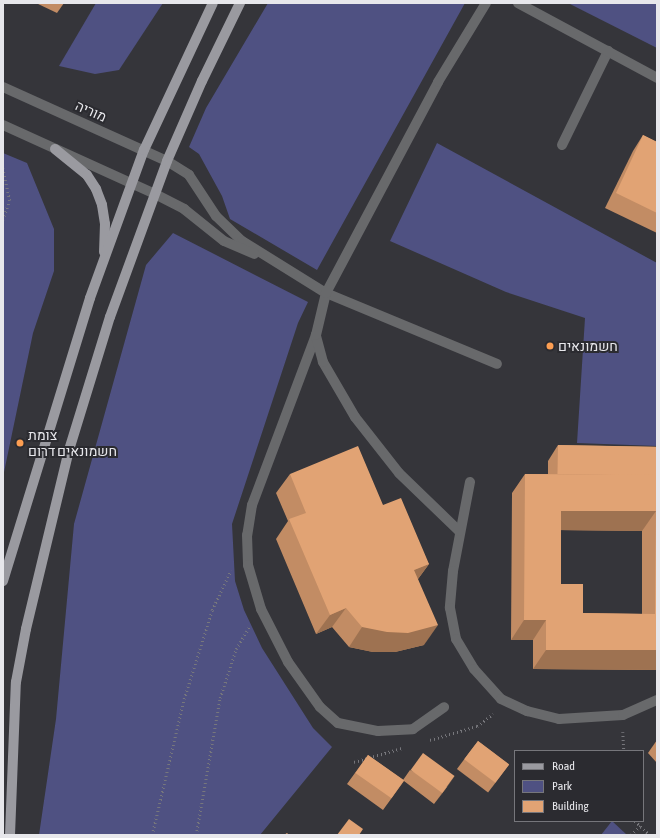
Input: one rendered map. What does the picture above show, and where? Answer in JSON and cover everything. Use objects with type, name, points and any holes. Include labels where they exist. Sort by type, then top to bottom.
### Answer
[{"type":"main road","points":[[3,581],[101,268],[144,150],[213,3]]},
{"type":"main road","points":[[10,835],[16,682],[26,629],[71,443],[110,317],[167,161],[202,81],[240,3]]},
{"type":"main road","points":[[55,148],[87,175],[96,189],[102,205],[105,224],[101,268]]},
{"type":"street","points":[[444,708],[412,729],[378,731],[338,723],[320,707],[288,662],[261,609],[248,564],[247,535],[252,505],[316,335],[326,293],[438,82],[486,3]]},
{"type":"street","points":[[518,3],[657,78]]},
{"type":"street","points":[[562,145],[608,51]]},
{"type":"street","name":"מוריה","points":[[3,88],[144,150],[167,161],[189,175],[227,228],[271,260]]},
{"type":"street","points":[[3,125],[155,194],[184,209],[224,241],[271,260],[326,293],[497,364]]},
{"type":"street","points":[[316,335],[323,362],[355,417],[399,473],[459,531]]},
{"type":"street","points":[[470,482],[459,531],[450,608],[456,639],[474,669],[501,699],[527,711],[559,719],[623,715],[657,700]]},
{"type":"path","points":[[3,168],[10,200],[3,220]]},
{"type":"path","points":[[152,835],[184,698],[212,610],[234,562]]},
{"type":"path","points":[[196,835],[220,698],[236,649],[261,609]]},
{"type":"path","points":[[636,822],[650,835]]},
{"type":"path","points":[[631,835],[640,826]]},
{"type":"green space","points":[[96,3],[163,3],[119,70],[95,74],[59,66]]},
{"type":"green space","points":[[268,3],[465,3],[317,270],[230,219],[222,196],[199,154],[189,147],[206,108]]},
{"type":"green space","points":[[568,3],[657,3],[657,48]]},
{"type":"green space","points":[[437,143],[657,263],[657,446],[577,443],[585,318],[506,292],[390,241]]},
{"type":"green space","points":[[3,153],[27,163],[54,229],[54,271],[33,333],[3,477]]},
{"type":"green space","points":[[173,233],[308,302],[298,323],[232,524],[235,581],[244,610],[262,648],[313,728],[332,747],[260,835],[39,835],[56,719],[74,524],[146,265]]},
{"type":"green space","points":[[611,822],[613,822],[627,835],[601,835]]},
{"type":"building","points":[[643,135],[657,142],[657,213],[616,193]]},
{"type":"building","points":[[558,445],[657,447],[656,476],[557,474]]},
{"type":"building","points":[[358,446],[383,505],[401,498],[429,564],[414,570],[438,625],[408,633],[387,632],[362,627],[346,608],[330,615],[289,519],[306,513],[290,474]]},
{"type":"building","points":[[525,474],[657,475],[657,650],[546,650],[546,620],[524,620]],"holes":[[[561,511],[656,511],[655,614],[583,613],[583,584],[561,584]]]},
{"type":"building","points":[[478,741],[509,764],[495,783],[464,759]]},
{"type":"building","points":[[423,753],[455,776],[442,793],[411,770]]},
{"type":"building","points":[[368,755],[404,780],[391,798],[355,773]]},
{"type":"building","points":[[349,819],[363,829],[359,835],[337,835]]},
{"type":"place","name":"חשמונאים","points":[[550,346]]},
{"type":"place","name":"צומת חשמונאים דרום","points":[[20,443]]}]
